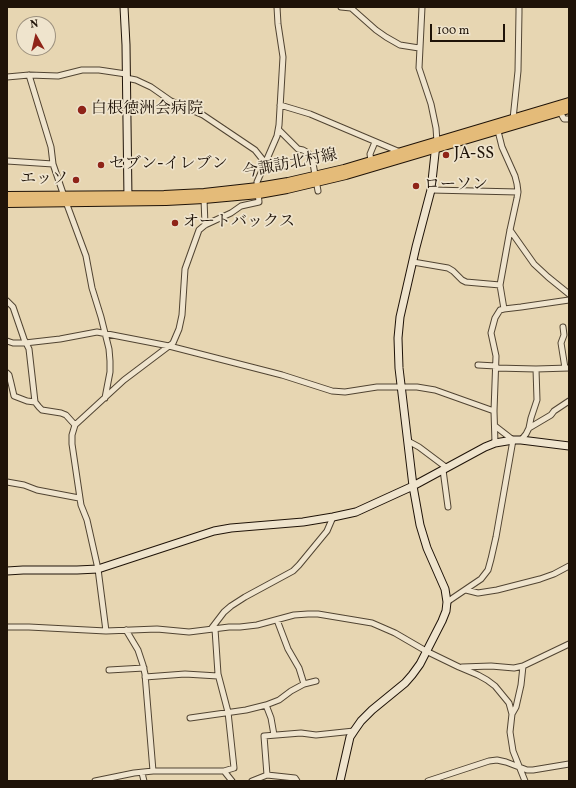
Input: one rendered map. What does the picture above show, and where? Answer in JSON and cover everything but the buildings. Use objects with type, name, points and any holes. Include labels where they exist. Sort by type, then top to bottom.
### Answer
[{"type":"main road","name":"今諏訪北村線","points":[[497,127],[513,119],[569,102]]},
{"type":"main road","name":"今諏訪北村線","points":[[128,198],[166,201],[204,199],[258,190],[316,183],[346,175],[436,145],[497,127],[569,109]]},
{"type":"main road","name":"今諏訪北村線","points":[[316,183],[371,161],[401,152],[436,145]]},
{"type":"main road","name":"今諏訪北村線","points":[[7,203],[65,199],[128,198],[258,190]]},
{"type":"main road","name":"今諏訪北村線","points":[[7,196],[65,199]]},
{"type":"street","points":[[124,7],[128,198]]},
{"type":"street","points":[[106,631],[98,569],[87,520],[81,506],[72,435],[75,425],[124,380],[173,343],[179,329],[182,315],[185,269],[199,230],[205,225],[231,213],[241,206],[259,202],[257,182],[277,136],[278,130],[283,56],[277,7]]},
{"type":"street","points":[[341,7],[350,7],[376,30],[400,45],[419,48]]},
{"type":"street","points":[[340,781],[350,737],[361,720],[409,679],[420,664],[442,621],[446,611],[447,602],[445,588],[427,548],[420,525],[413,486],[401,387],[398,346],[400,317],[412,262],[431,190],[436,145],[436,128],[431,104],[419,68],[422,7]]},
{"type":"street","points":[[513,119],[518,71],[518,7]]},
{"type":"street","points":[[7,77],[29,75],[58,76],[82,70],[99,70],[126,76],[151,87],[171,101],[203,115],[255,150],[265,164]]},
{"type":"street","points":[[29,75],[51,147],[53,164],[86,256],[92,288],[109,349],[110,372],[105,398]]},
{"type":"street","points":[[280,105],[310,114],[401,152]]},
{"type":"street","points":[[560,112],[564,119],[569,119]]},
{"type":"street","points":[[497,127],[502,147],[515,176],[518,192],[500,285],[504,309]]},
{"type":"street","points":[[278,130],[298,149],[308,153],[312,158],[316,183]]},
{"type":"street","points":[[371,161],[370,154],[375,142]]},
{"type":"street","points":[[7,161],[53,164]]},
{"type":"street","points":[[431,190],[518,192]]},
{"type":"street","points":[[204,199],[205,225]]},
{"type":"street","points":[[510,230],[534,264],[569,294]]},
{"type":"street","points":[[412,262],[448,268],[466,282],[500,285]]},
{"type":"street","points":[[495,443],[494,411],[496,356],[492,333],[495,318],[500,310],[504,309],[569,300]]},
{"type":"street","points":[[7,301],[13,306],[29,350],[35,402],[42,410],[66,415],[75,425]]},
{"type":"street","points":[[478,365],[536,369],[567,368],[561,343],[564,335],[563,327]]},
{"type":"street","points":[[7,341],[13,343],[26,343],[60,339],[97,332],[169,346],[282,375],[332,391],[345,392],[377,387],[417,387],[435,390],[494,411]]},
{"type":"street","points":[[521,440],[529,428],[537,400],[536,369]]},
{"type":"street","points":[[7,373],[9,375],[14,396],[26,401],[35,402]]},
{"type":"street","points":[[529,428],[551,415],[554,411],[569,401]]},
{"type":"street","points":[[495,426],[513,440]]},
{"type":"street","points":[[447,602],[481,579],[488,570],[496,536],[513,440]]},
{"type":"street","points":[[7,571],[98,569],[214,531],[231,528],[303,522],[356,512],[413,486],[495,443],[521,440],[569,446]]},
{"type":"street","points":[[408,441],[419,446],[445,469],[448,507]]},
{"type":"street","points":[[7,482],[80,498]]},
{"type":"street","points":[[95,781],[153,771],[224,771],[234,768],[228,712],[218,676],[213,629],[224,612],[231,606],[245,596],[293,571],[327,531],[333,517]]},
{"type":"street","points":[[466,590],[478,593],[497,590],[540,579],[569,566]]},
{"type":"street","points":[[7,627],[106,631],[157,629],[189,632],[257,625],[294,615],[308,614],[318,614],[372,623],[385,628],[426,651],[487,680],[495,686],[508,703],[512,714]]},
{"type":"street","points":[[277,620],[288,649],[299,668],[304,684]]},
{"type":"street","points":[[126,630],[138,650],[144,668],[153,771]]},
{"type":"street","points":[[459,667],[492,666],[514,668],[523,666],[569,644]]},
{"type":"street","points":[[523,666],[521,685],[516,707],[512,714],[510,732],[513,752],[525,781]]},
{"type":"street","points":[[109,670],[144,668]]},
{"type":"street","points":[[145,677],[185,674],[218,676]]},
{"type":"street","points":[[190,718],[246,710],[266,705],[279,700],[304,684],[316,681]]},
{"type":"street","points":[[266,705],[271,718],[274,736]]},
{"type":"street","points":[[267,776],[264,736],[301,733],[316,735],[354,731]]},
{"type":"street","points":[[428,781],[489,761],[497,760],[527,770],[569,764]]},
{"type":"street","points":[[224,771],[232,781]]},
{"type":"street","points":[[142,773],[144,781]]},
{"type":"street","points":[[252,781],[267,776],[295,778],[297,781]]},
{"type":"place","name":"白根徳洲会病院","points":[[82,110]]},
{"type":"place","name":"JA-SS","points":[[446,155]]},
{"type":"place","name":"セブン-イレブン","points":[[101,165]]},
{"type":"place","name":"エッソ","points":[[76,180]]},
{"type":"place","name":"ローソン","points":[[416,186]]},
{"type":"place","name":"オートバックス","points":[[175,223]]}]
